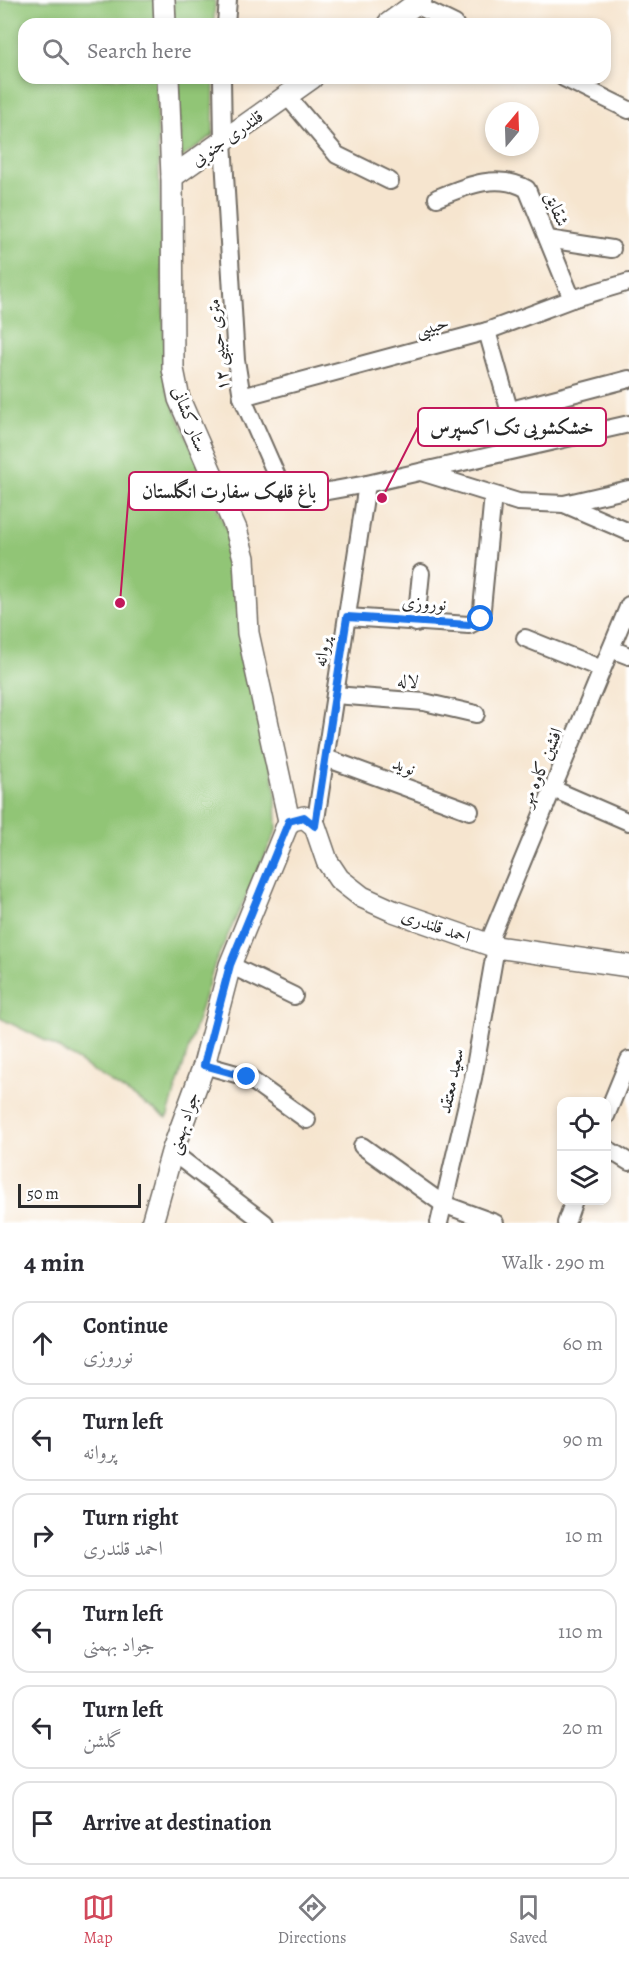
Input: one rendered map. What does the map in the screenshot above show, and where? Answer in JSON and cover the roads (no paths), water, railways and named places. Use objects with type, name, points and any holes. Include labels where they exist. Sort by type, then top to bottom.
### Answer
[{"type":"street","points":[[164,0],[165,18]]},
{"type":"street","points":[[226,18],[228,0]]},
{"type":"street","points":[[395,18],[415,2],[444,18]]},
{"type":"street","name":"ستار کشانی","points":[[168,84],[172,177],[173,369],[179,399],[236,529],[244,558],[248,633],[289,821]]},
{"type":"street","name":"۱۲ متری حبیبی","points":[[222,84],[223,141],[236,360],[242,398],[279,481],[306,495],[367,484],[629,424]]},
{"type":"street","name":"قلندری جنوبی","points":[[172,177],[304,84]]},
{"type":"street","points":[[576,84],[629,110]]},
{"type":"street","points":[[287,96],[337,155],[390,181]]},
{"type":"street","name":"شقایق","points":[[437,198],[470,184],[496,180],[515,182],[527,189],[572,299]]},
{"type":"street","points":[[548,239],[612,249]]},
{"type":"street","name":"حبیبی","points":[[242,398],[487,331],[572,299],[629,282]]},
{"type":"street","points":[[487,331],[520,448]]},
{"type":"street","points":[[511,410],[629,379]]},
{"type":"street","points":[[421,472],[519,502],[564,504],[629,489]]},
{"type":"street","name":"پروانه","points":[[315,826],[367,484]]},
{"type":"street","name":"نوروزی","points":[[347,617],[469,625],[481,619],[493,495]]},
{"type":"street","points":[[564,504],[629,532]]},
{"type":"street","points":[[416,623],[421,573]]},
{"type":"street","name":"افشین کاوه مهر","points":[[492,945],[629,605]]},
{"type":"street","points":[[525,638],[602,669]]},
{"type":"street","points":[[611,649],[629,656]]},
{"type":"street","name":"لاله","points":[[335,695],[424,702],[476,714]]},
{"type":"street","name":"نوید","points":[[326,758],[470,811]]},
{"type":"street","points":[[553,789],[629,822]]},
{"type":"street","points":[[289,821],[304,817],[315,826]]},
{"type":"street","name":"جواد بهمنی","points":[[152,1223],[172,1152],[204,1065],[230,965],[289,821]]},
{"type":"street","name":"احمد قلندری","points":[[315,826],[327,861],[339,879],[362,897],[393,911],[492,945],[629,966]]},
{"type":"street","name":"سعید معتقد","points":[[440,1223],[473,1078],[492,945]]},
{"type":"street","points":[[230,965],[294,996]]},
{"type":"street","points":[[611,1104],[629,1060]]},
{"type":"street","points":[[204,1065],[247,1077],[307,1120]]},
{"type":"street","points":[[362,1146],[443,1204],[495,1223]]},
{"type":"street","points":[[611,1151],[629,1162]]},
{"type":"street","points":[[172,1152],[265,1223]]},
{"type":"street","points":[[566,1223],[572,1205]]},
{"type":"place","name":"خشکشویی تک اکسپرس","points":[[382,498]]},
{"type":"place","name":"باغ قلهک سفارت انگلستان","points":[[120,603]]}]
